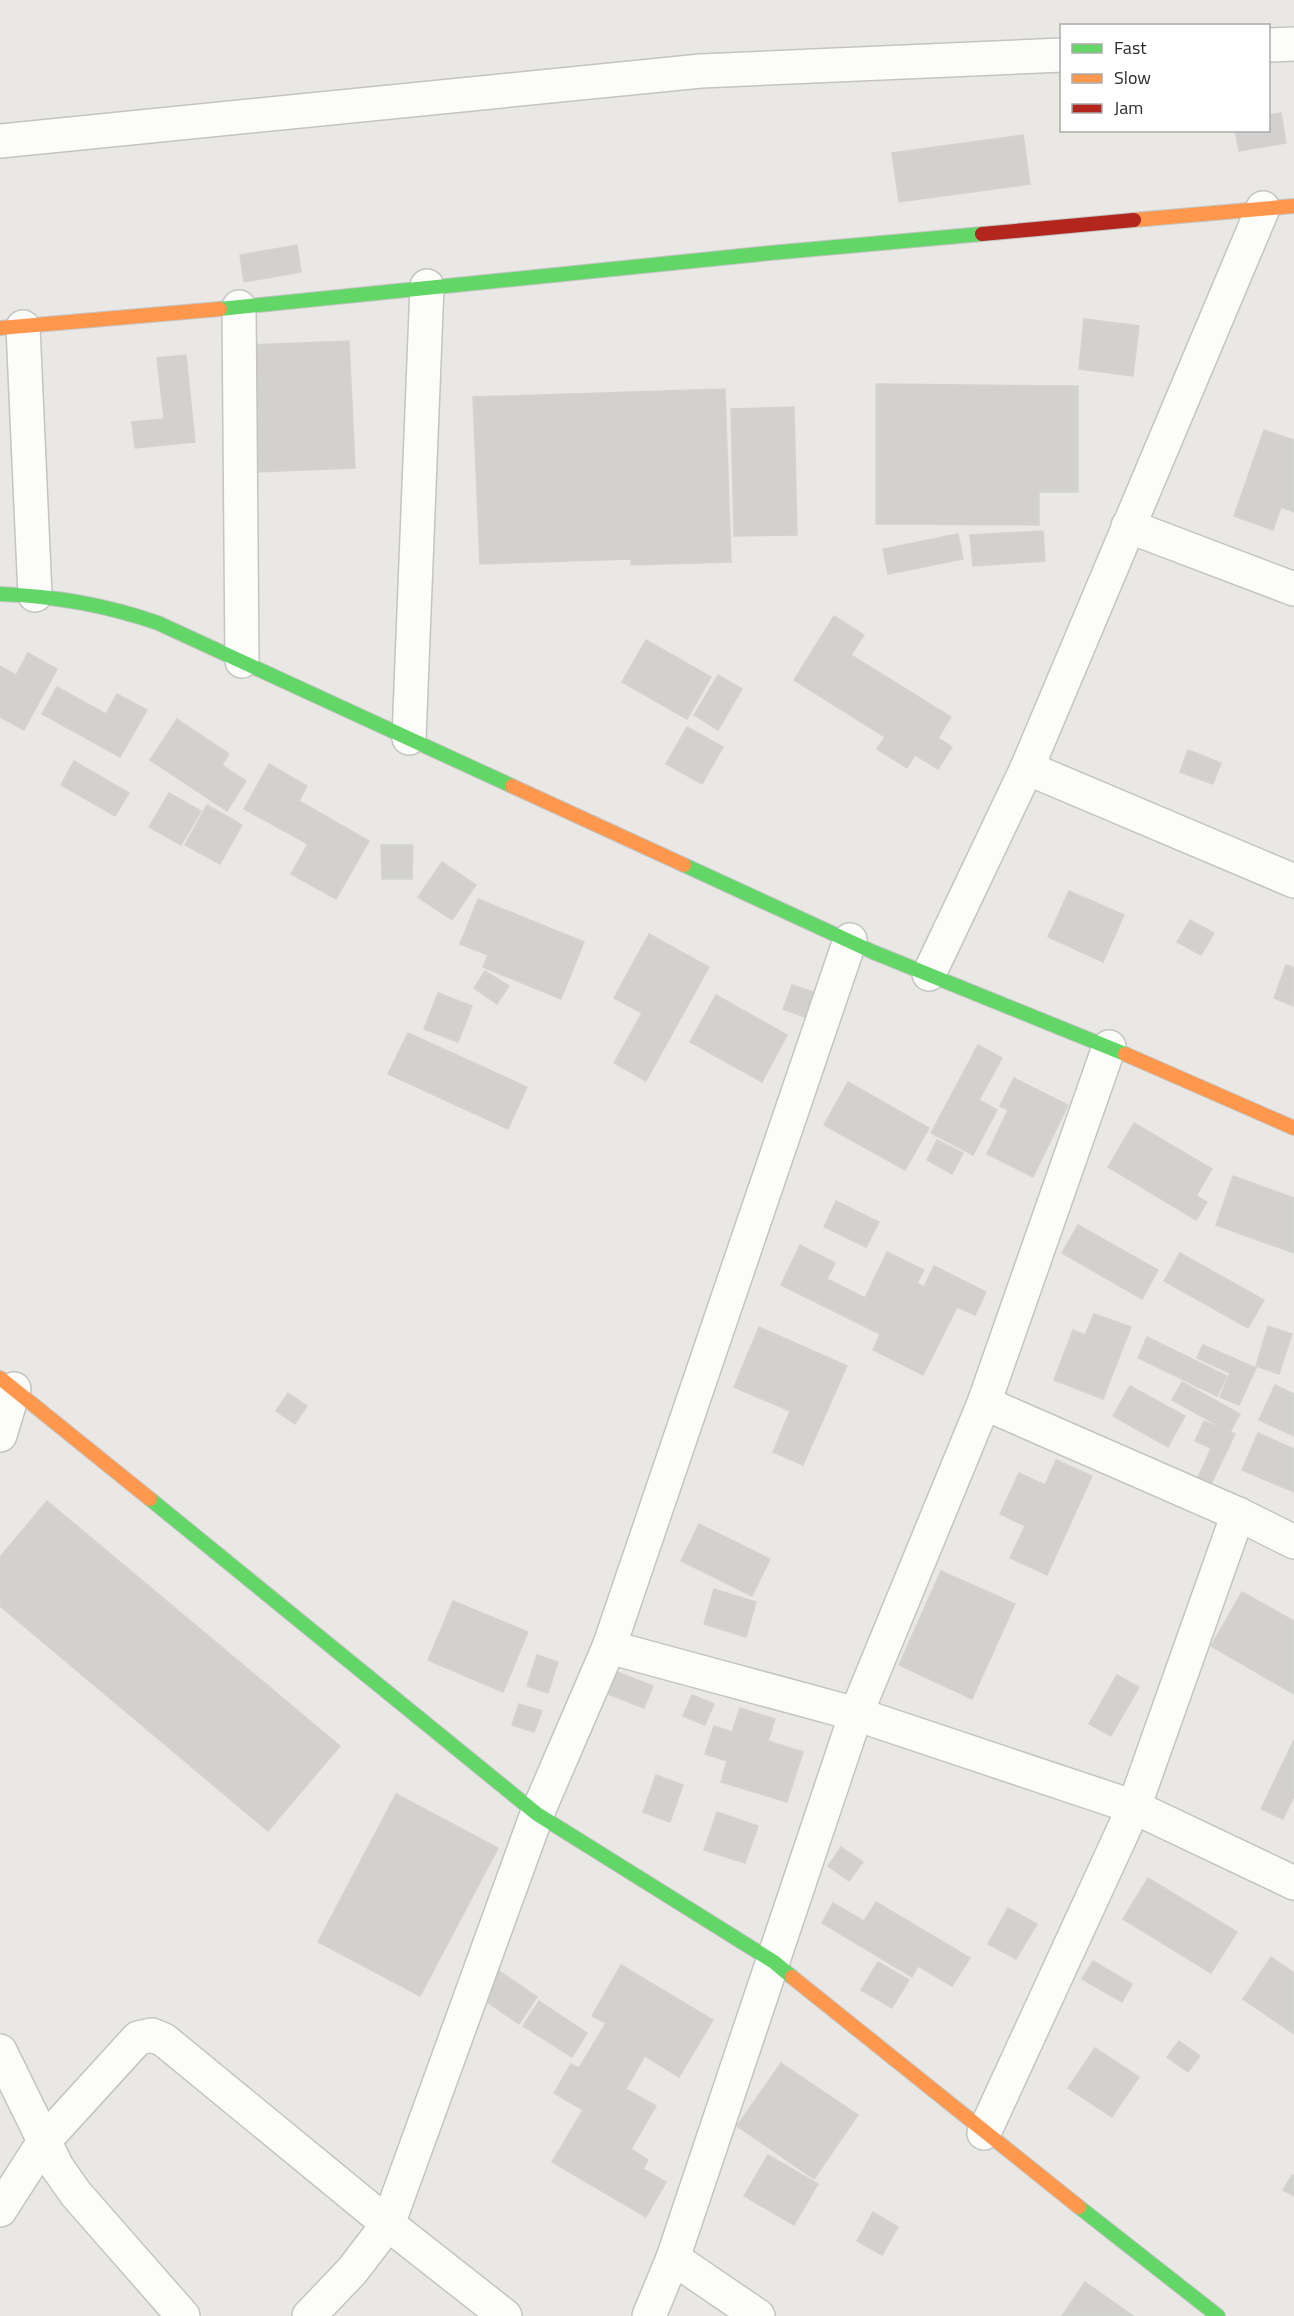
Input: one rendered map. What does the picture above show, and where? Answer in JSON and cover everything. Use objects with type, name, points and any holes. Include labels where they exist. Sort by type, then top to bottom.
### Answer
[{"type":"main road","points":[[12,327],[1278,207]]},
{"type":"main road","points":[[0,594],[35,595],[95,603],[128,612],[242,661],[873,952],[1109,1047],[1294,1128]]},
{"type":"main road","points":[[7,1383],[537,1814],[774,1962],[984,2133],[1218,2316]]},
{"type":"street","points":[[1270,45],[1294,44]]},
{"type":"street","points":[[0,141],[701,71],[1060,55]]},
{"type":"street","points":[[929,974],[1027,768],[1128,526],[1278,207]]},
{"type":"street","points":[[409,738],[427,286]]},
{"type":"street","points":[[239,307],[242,661]]},
{"type":"street","points":[[12,327],[35,595]]},
{"type":"street","points":[[1128,526],[1294,589]]},
{"type":"street","points":[[1027,768],[1294,881]]},
{"type":"street","points":[[309,2316],[352,2271],[388,2224],[537,1814],[609,1647],[850,940]]},
{"type":"street","points":[[650,2316],[673,2259],[856,1714],[984,1403],[1109,1047]]},
{"type":"street","points":[[0,1435],[7,1383]]},
{"type":"street","points":[[984,1403],[1238,1514],[1294,1542]]},
{"type":"street","points":[[984,2133],[1134,1808],[1238,1514]]},
{"type":"street","points":[[609,1647],[856,1714],[1134,1808],[1294,1883]]},
{"type":"street","points":[[0,2210],[45,2140],[138,2038],[152,2035],[164,2040],[388,2224],[505,2316]]},
{"type":"street","points":[[0,2050],[57,2167],[76,2194],[183,2316]]},
{"type":"street","points":[[673,2259],[758,2316]]},
{"type":"building","points":[[1281,113],[1286,143],[1239,151],[1235,132],[1270,132],[1270,115]]},
{"type":"building","points":[[1023,135],[1030,184],[899,202],[892,153]]},
{"type":"building","points":[[297,245],[301,272],[244,282],[240,255]]},
{"type":"building","points":[[1084,319],[1139,326],[1133,376],[1079,369]]},
{"type":"building","points":[[349,341],[355,468],[256,472],[250,345]]},
{"type":"building","points":[[186,355],[195,442],[135,448],[132,422],[164,419],[157,358]]},
{"type":"building","points":[[876,384],[1078,386],[1078,492],[1039,492],[1039,525],[876,524]]},
{"type":"building","points":[[725,389],[731,562],[631,565],[631,559],[480,564],[473,397]]},
{"type":"building","points":[[794,407],[797,535],[734,536],[731,409]]},
{"type":"building","points":[[1264,430],[1294,440],[1294,512],[1281,507],[1273,530],[1234,516]]},
{"type":"building","points":[[1043,531],[1045,561],[973,566],[970,535]]},
{"type":"building","points":[[958,534],[963,559],[888,574],[883,549]]},
{"type":"building","points":[[834,616],[864,635],[851,655],[951,717],[938,738],[952,747],[938,769],[915,755],[907,768],[877,749],[885,737],[794,680]]},
{"type":"building","points":[[646,640],[711,677],[687,719],[622,682]]},
{"type":"building","points":[[28,653],[57,669],[24,730],[0,717],[0,666],[16,675]]},
{"type":"building","points":[[718,675],[742,689],[718,730],[694,715]]},
{"type":"building","points":[[57,687],[106,714],[117,694],[147,710],[120,757],[42,714]]},
{"type":"building","points":[[177,719],[229,754],[222,765],[246,781],[227,811],[150,760]]},
{"type":"building","points":[[687,727],[723,747],[702,784],[666,764]]},
{"type":"building","points":[[1188,750],[1221,763],[1213,784],[1180,772]]},
{"type":"building","points":[[74,761],[129,793],[115,816],[61,785]]},
{"type":"building","points":[[269,764],[307,786],[299,801],[369,841],[336,899],[291,874],[308,844],[244,809]]},
{"type":"building","points":[[169,793],[201,811],[181,845],[149,827]]},
{"type":"building","points":[[207,805],[242,825],[220,864],[185,845]]},
{"type":"building","points":[[381,845],[413,845],[412,879],[382,879]]},
{"type":"building","points":[[442,862],[476,885],[452,920],[418,897]]},
{"type":"building","points":[[1069,891],[1124,915],[1103,962],[1048,937]]},
{"type":"building","points":[[478,899],[584,942],[561,999],[483,967],[488,955],[460,944]]},
{"type":"building","points":[[1190,920],[1214,933],[1201,955],[1177,942]]},
{"type":"building","points":[[649,934],[709,967],[646,1081],[614,1063],[642,1013],[614,998]]},
{"type":"building","points":[[1286,965],[1294,968],[1293,1006],[1274,998]]},
{"type":"building","points":[[485,971],[509,986],[497,1004],[474,988]]},
{"type":"building","points":[[792,985],[816,993],[807,1018],[783,1009]]},
{"type":"building","points":[[438,993],[472,1006],[458,1042],[424,1029]]},
{"type":"building","points":[[716,995],[787,1035],[762,1082],[690,1042]]},
{"type":"building","points":[[408,1033],[527,1087],[508,1129],[388,1074]]},
{"type":"building","points":[[978,1045],[1002,1058],[979,1100],[997,1110],[973,1155],[931,1133]]},
{"type":"building","points":[[1014,1078],[1068,1105],[1033,1177],[987,1154],[1008,1110],[1000,1106]]},
{"type":"building","points":[[848,1082],[929,1128],[905,1170],[824,1125]]},
{"type":"building","points":[[1134,1123],[1212,1169],[1196,1196],[1207,1202],[1196,1220],[1108,1167]]},
{"type":"building","points":[[937,1140],[963,1153],[952,1174],[927,1160]]},
{"type":"building","points":[[1233,1176],[1294,1198],[1294,1253],[1216,1225]]},
{"type":"building","points":[[836,1201],[879,1222],[866,1247],[824,1227]]},
{"type":"building","points":[[1078,1225],[1158,1270],[1142,1299],[1062,1253]]},
{"type":"building","points":[[800,1245],[835,1263],[827,1279],[865,1298],[887,1252],[924,1270],[917,1283],[924,1287],[934,1266],[986,1292],[975,1315],[957,1307],[923,1375],[873,1350],[880,1334],[781,1285]]},
{"type":"building","points":[[1180,1253],[1264,1300],[1248,1328],[1164,1281]]},
{"type":"building","points":[[1094,1314],[1131,1327],[1103,1399],[1054,1380],[1073,1330],[1085,1335]]},
{"type":"building","points":[[1268,1326],[1292,1334],[1279,1374],[1256,1366]]},
{"type":"building","points":[[759,1327],[847,1366],[803,1465],[773,1452],[790,1411],[734,1387]]},
{"type":"building","points":[[1147,1337],[1227,1376],[1217,1396],[1138,1358]]},
{"type":"building","points":[[1203,1345],[1256,1368],[1239,1405],[1220,1397],[1230,1373],[1197,1358]]},
{"type":"building","points":[[1182,1382],[1240,1414],[1230,1432],[1172,1400]]},
{"type":"building","points":[[1275,1385],[1294,1394],[1294,1436],[1259,1420]]},
{"type":"building","points":[[1130,1386],[1185,1416],[1168,1447],[1113,1416]]},
{"type":"building","points":[[288,1393],[307,1406],[295,1424],[276,1411]]},
{"type":"building","points":[[1204,1421],[1235,1434],[1211,1484],[1198,1478],[1211,1448],[1195,1441]]},
{"type":"building","points":[[1258,1433],[1294,1449],[1294,1492],[1242,1470]]},
{"type":"building","points":[[1056,1460],[1092,1476],[1047,1575],[1010,1558],[1025,1526],[1000,1514],[1019,1473],[1045,1485]]},
{"type":"building","points":[[47,1501],[340,1746],[268,1831],[0,1606],[0,1557]]},
{"type":"building","points":[[699,1524],[770,1559],[752,1596],[681,1561]]},
{"type":"building","points":[[941,1571],[1015,1604],[972,1699],[899,1665]]},
{"type":"building","points":[[714,1589],[756,1602],[746,1637],[704,1624]]},
{"type":"building","points":[[1242,1592],[1294,1621],[1294,1694],[1211,1646]]},
{"type":"building","points":[[453,1601],[528,1632],[503,1692],[428,1660]]},
{"type":"building","points":[[537,1655],[558,1662],[548,1693],[527,1686]]},
{"type":"building","points":[[617,1672],[653,1686],[644,1708],[608,1694]]},
{"type":"building","points":[[1117,1675],[1139,1687],[1111,1736],[1089,1724]]},
{"type":"building","points":[[692,1695],[714,1704],[705,1725],[683,1716]]},
{"type":"building","points":[[519,1704],[542,1711],[534,1732],[512,1725]]},
{"type":"building","points":[[740,1708],[775,1719],[768,1741],[803,1752],[787,1802],[721,1782],[727,1761],[705,1754],[714,1726],[732,1732]]},
{"type":"building","points":[[1294,1740],[1294,1796],[1283,1819],[1261,1809]]},
{"type":"building","points":[[656,1775],[683,1785],[670,1822],[643,1812]]},
{"type":"building","points":[[396,1794],[498,1848],[420,1996],[318,1942]]},
{"type":"building","points":[[717,1812],[758,1826],[745,1863],[704,1850]]},
{"type":"building","points":[[841,1847],[863,1862],[849,1881],[828,1866]]},
{"type":"building","points":[[1148,1878],[1237,1932],[1211,1973],[1123,1919]]},
{"type":"building","points":[[876,1902],[970,1958],[952,1986],[918,1966],[912,1977],[822,1923],[833,1903],[864,1921]]},
{"type":"building","points":[[1008,1908],[1037,1924],[1016,1959],[988,1944]]},
{"type":"building","points":[[1271,1957],[1294,1973],[1294,2034],[1243,1999]]},
{"type":"building","points":[[1093,1961],[1132,1984],[1122,2002],[1082,1979]]},
{"type":"building","points":[[878,1962],[909,1980],[892,2008],[861,1990]]},
{"type":"building","points":[[621,1965],[713,2020],[679,2077],[645,2056],[626,2089],[656,2106],[631,2149],[648,2160],[643,2169],[666,2182],[646,2217],[552,2162],[583,2110],[554,2093],[571,2064],[579,2068],[606,2023],[592,2016]]},
{"type":"building","points":[[495,1968],[537,1997],[519,2024],[476,1994]]},
{"type":"building","points":[[539,2001],[587,2033],[572,2057],[523,2026]]},
{"type":"building","points":[[1179,2041],[1200,2056],[1188,2072],[1167,2057]]},
{"type":"building","points":[[1095,2048],[1139,2077],[1112,2117],[1068,2088]]},
{"type":"building","points":[[781,2063],[858,2115],[814,2179],[737,2126]]},
{"type":"building","points":[[768,2155],[818,2184],[794,2225],[744,2196]]},
{"type":"building","points":[[1292,2175],[1294,2176],[1294,2196],[1283,2190]]},
{"type":"building","points":[[873,2212],[898,2227],[882,2255],[857,2241]]},
{"type":"building","points":[[1085,2282],[1133,2316],[1062,2316]]},
{"type":"traffic: fast","points":[[220,309],[770,253],[982,234]]},
{"type":"traffic: fast","points":[[0,594],[80,602],[158,623],[512,786]]},
{"type":"traffic: fast","points":[[684,865],[873,952],[1125,1054]]},
{"type":"traffic: fast","points":[[150,1499],[537,1814],[774,1962],[792,1977]]},
{"type":"traffic: fast","points":[[1079,2207],[1218,2316]]},
{"type":"traffic: slow","points":[[1134,220],[1294,206]]},
{"type":"traffic: slow","points":[[0,328],[220,309]]},
{"type":"traffic: slow","points":[[512,786],[684,865]]},
{"type":"traffic: slow","points":[[1125,1054],[1294,1128]]},
{"type":"traffic: slow","points":[[0,1378],[150,1499]]},
{"type":"traffic: slow","points":[[792,1977],[1079,2207]]},
{"type":"traffic: jam","points":[[982,234],[1134,220]]}]
